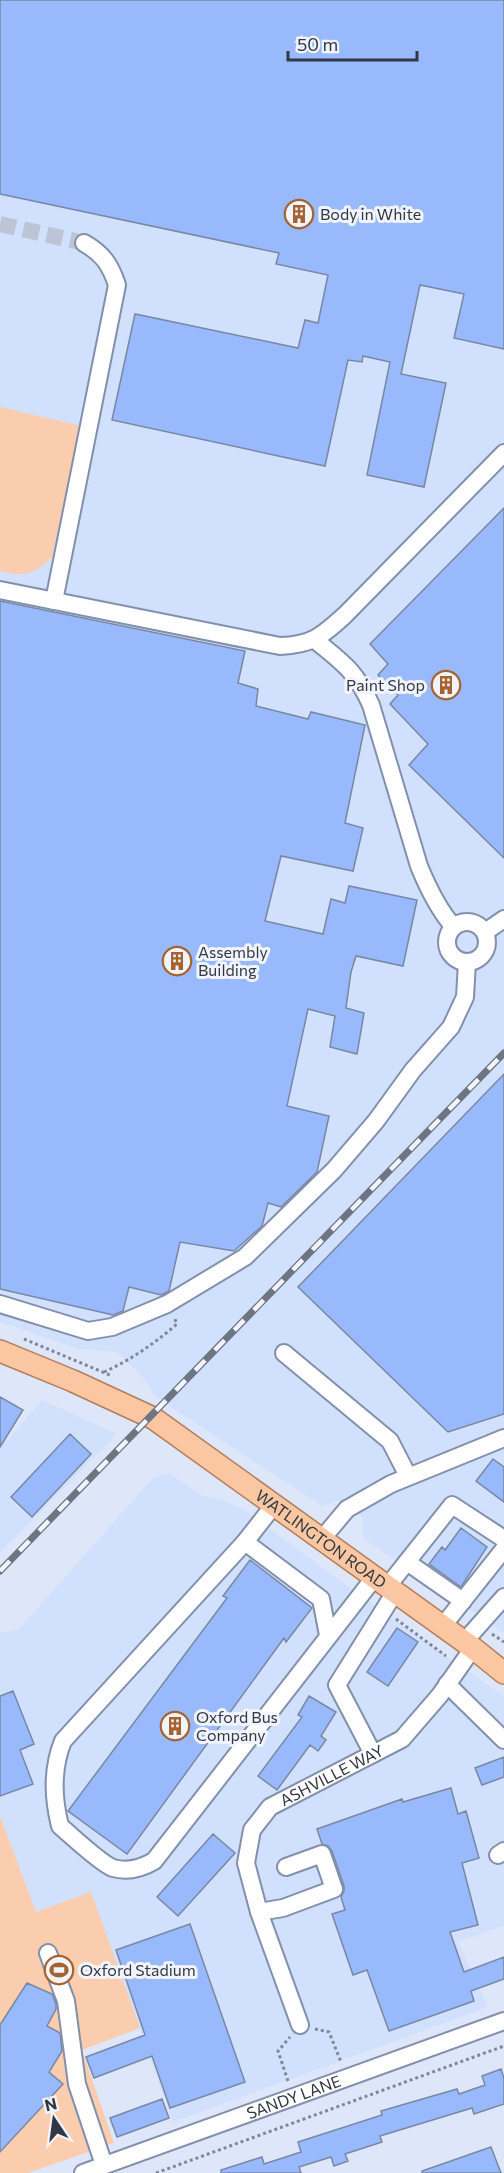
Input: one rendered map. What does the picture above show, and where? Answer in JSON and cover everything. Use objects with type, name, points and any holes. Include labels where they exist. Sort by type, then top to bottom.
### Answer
[{"type":"main road","name":"WATLINGTON ROAD","points":[[0,1351],[73,1381],[153,1418],[487,1658]]},
{"type":"street","points":[[54,601],[117,285],[107,262],[98,250],[84,243]]},
{"type":"street","points":[[0,590],[280,646],[315,640],[345,615],[504,453]]},
{"type":"street","points":[[315,640],[350,668],[363,687],[375,717],[419,866],[427,887],[443,915],[453,926]]},
{"type":"street","points":[[485,932],[504,920]]},
{"type":"street","points":[[464,921],[470,922],[481,927],[485,932],[487,942],[484,952],[477,960],[467,962],[455,959],[447,949],[447,937],[453,926],[464,921]]},
{"type":"street","points":[[0,1304],[88,1331],[112,1327],[167,1304],[245,1257],[334,1170],[376,1120],[413,1070],[451,1027],[465,997],[467,962]]},
{"type":"street","points":[[284,1353],[390,1441],[408,1476]]},
{"type":"street","points":[[321,1540],[347,1509],[391,1484],[504,1438]]},
{"type":"street","points":[[274,1505],[245,1542],[63,1741],[57,1756],[55,1791],[60,1826],[112,1867],[144,1868],[154,1861],[328,1635],[385,1586],[452,1505],[504,1539]]},
{"type":"street","points":[[245,1542],[321,1599],[328,1635]]},
{"type":"street","points":[[442,1627],[504,1549]]},
{"type":"street","points":[[407,1562],[463,1601]]},
{"type":"street","points":[[373,1754],[337,1685],[385,1586]]},
{"type":"street","name":"ASHVILLE WAY","points":[[300,2025],[259,1912],[246,1863],[252,1830],[270,1807],[402,1739],[447,1684],[487,1658],[504,1597]]},
{"type":"street","points":[[447,1684],[504,1740]]},
{"type":"street","points":[[259,1912],[283,1908],[334,1889],[322,1854],[286,1867]]},
{"type":"street","points":[[48,1953],[66,2001],[77,2084],[104,2165]]},
{"type":"street","name":"SANDY LANE","points":[[83,2173],[504,2021]]},
{"type":"path","points":[[127,1361],[169,1331]]},
{"type":"path","points":[[294,2097],[278,2051],[300,2025]]},
{"type":"path","points":[[329,2032],[342,2067]]},
{"type":"path","points":[[156,2173],[504,2046]]},
{"type":"shaded area","points":[[0,0],[504,0],[504,1633],[364,1539],[362,1517],[338,1501],[322,1506],[156,1397],[144,1379],[118,1352],[78,1349],[0,1322]]},
{"type":"shaded area","points":[[0,407],[81,426],[52,557],[40,568],[22,574],[0,571]]},
{"type":"shaded area","points":[[42,1400],[117,1434],[0,1553],[0,1435],[8,1440]]},
{"type":"shaded area","points":[[169,1473],[203,1496],[222,1500],[243,1509],[369,1602],[504,1696],[504,1926],[458,1942],[488,2007],[173,2122],[91,1893],[36,1912],[0,1816],[0,1633],[18,1630],[153,1478]]},
{"type":"shaded area","name":"Oxford Stadium","points":[[0,1816],[36,1912],[91,1892],[140,2028],[82,2050],[114,2143],[28,2173],[0,2173]]},
{"type":"building","name":"Body in White","points":[[0,0],[504,0],[504,349],[454,338],[464,294],[420,285],[401,374],[446,383],[424,487],[367,475],[390,362],[363,356],[362,362],[348,360],[325,466],[112,420],[135,314],[298,348],[305,320],[318,323],[328,275],[276,264],[279,253],[0,194]]},
{"type":"building","name":"Paint Shop","points":[[504,508],[504,858],[409,765],[428,744],[390,704],[398,695],[378,675],[388,664],[370,644]]},
{"type":"building","name":"Assembly Building","points":[[0,601],[245,651],[238,683],[258,689],[256,706],[308,719],[311,712],[365,725],[345,823],[363,828],[353,871],[281,856],[265,921],[323,934],[331,899],[345,903],[349,886],[417,900],[403,966],[356,956],[351,972],[346,1008],[364,1013],[357,1054],[330,1047],[335,1016],[308,1009],[287,1106],[329,1116],[317,1172],[281,1207],[268,1203],[262,1226],[234,1251],[180,1242],[169,1291],[161,1295],[129,1287],[123,1311],[113,1315],[0,1289]]},
{"type":"building","points":[[504,1074],[504,1414],[448,1432],[298,1287]]},
{"type":"building","points":[[0,1397],[23,1410],[0,1447]]},
{"type":"building","points":[[70,1434],[91,1454],[32,1517],[11,1497]]},
{"type":"building","points":[[493,1459],[504,1467],[504,1502],[476,1481]]},
{"type":"building","points":[[461,1528],[487,1547],[461,1587],[429,1564],[442,1547],[445,1550]]},
{"type":"building","name":"Oxford Bus Company","points":[[250,1560],[312,1608],[286,1642],[284,1638],[127,1854],[68,1811],[227,1598],[223,1596]]},
{"type":"building","points":[[397,1628],[418,1642],[388,1686],[367,1672]]},
{"type":"building","points":[[13,1691],[34,1744],[20,1750],[33,1784],[0,1796],[0,1696]]},
{"type":"building","points":[[309,1696],[336,1712],[321,1736],[326,1740],[318,1751],[310,1745],[277,1790],[258,1776],[302,1717],[298,1715]]},
{"type":"building","points":[[504,1757],[504,1777],[482,1785],[475,1768]]},
{"type":"building","points":[[451,1788],[458,1814],[466,1811],[479,1858],[462,1863],[478,1925],[450,1932],[464,1972],[504,1957],[504,1979],[471,1991],[474,2001],[389,2031],[367,1970],[353,1975],[332,1914],[345,1910],[341,1897],[344,1886],[332,1851],[328,1846],[322,1844],[317,1829],[402,1799],[403,1802]]},
{"type":"building","points":[[213,1834],[235,1853],[178,1916],[157,1897]]},
{"type":"building","points":[[190,1924],[245,2082],[170,2108],[152,2056],[94,2078],[86,2057],[145,2035],[116,1950]]},
{"type":"building","points":[[27,1983],[52,1994],[56,2004],[56,2009],[47,2026],[60,2033],[62,2051],[49,2072],[63,2084],[0,2152],[0,2025]]},
{"type":"building","points":[[501,2069],[504,2078],[504,2104],[474,2114],[472,2108],[380,2136],[382,2142],[345,2154],[348,2161],[334,2166],[331,2157],[299,2167],[301,2173],[221,2173],[221,2170],[262,2157],[264,2164],[301,2152],[298,2142],[382,2115],[381,2111],[457,2089],[459,2094],[485,2085],[482,2076]]},
{"type":"building","points":[[162,2099],[169,2118],[117,2137],[110,2118]]},
{"type":"building","points":[[491,2147],[501,2173],[422,2173],[422,2171]]},
{"type":"tunnel","points":[[0,224],[84,243]]},
{"type":"railway","points":[[0,1571],[504,1053]]},
{"type":"place","name":"Body in White","points":[[299,214]]},
{"type":"place","name":"Paint Shop","points":[[446,685]]},
{"type":"place","name":"Assembly Building","points":[[177,961]]},
{"type":"place","name":"Oxford Bus Company","points":[[175,1726]]},
{"type":"place","name":"Oxford Stadium","points":[[59,1970]]}]
